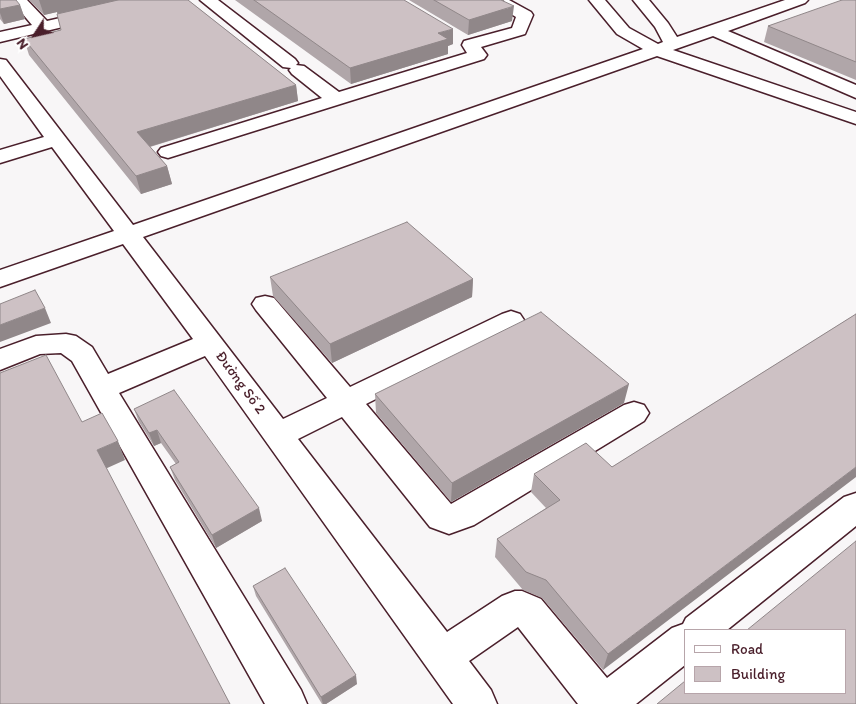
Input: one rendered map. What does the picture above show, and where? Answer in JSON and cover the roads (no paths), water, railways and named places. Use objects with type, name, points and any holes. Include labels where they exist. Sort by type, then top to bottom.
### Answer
[{"type":"street","points":[[19,0],[43,27]]},
{"type":"street","points":[[0,37],[158,0]]},
{"type":"street","points":[[208,0],[336,99]]},
{"type":"street","points":[[470,45],[519,30],[525,15],[498,0]]},
{"type":"street","points":[[598,0],[623,31],[856,118]]},
{"type":"street","points":[[641,0],[662,26],[665,47]]},
{"type":"street","points":[[0,280],[800,0]]},
{"type":"street","points":[[714,30],[856,92]]},
{"type":"street","points":[[168,152],[478,54],[470,45],[453,35]]},
{"type":"street","name":"Đường Số 2","points":[[0,64],[129,234],[477,704]]},
{"type":"street","points":[[0,157],[57,139]]},
{"type":"street","points":[[265,304],[442,517],[449,520],[462,515],[634,412]]},
{"type":"street","points":[[278,435],[511,320]]},
{"type":"street","points":[[0,360],[36,345],[66,343],[82,354],[287,704]]},
{"type":"street","points":[[102,388],[210,343]]},
{"type":"street","points":[[700,629],[856,507]]},
{"type":"street","points":[[442,657],[515,608],[522,608],[528,610],[604,704],[684,642]]}]
